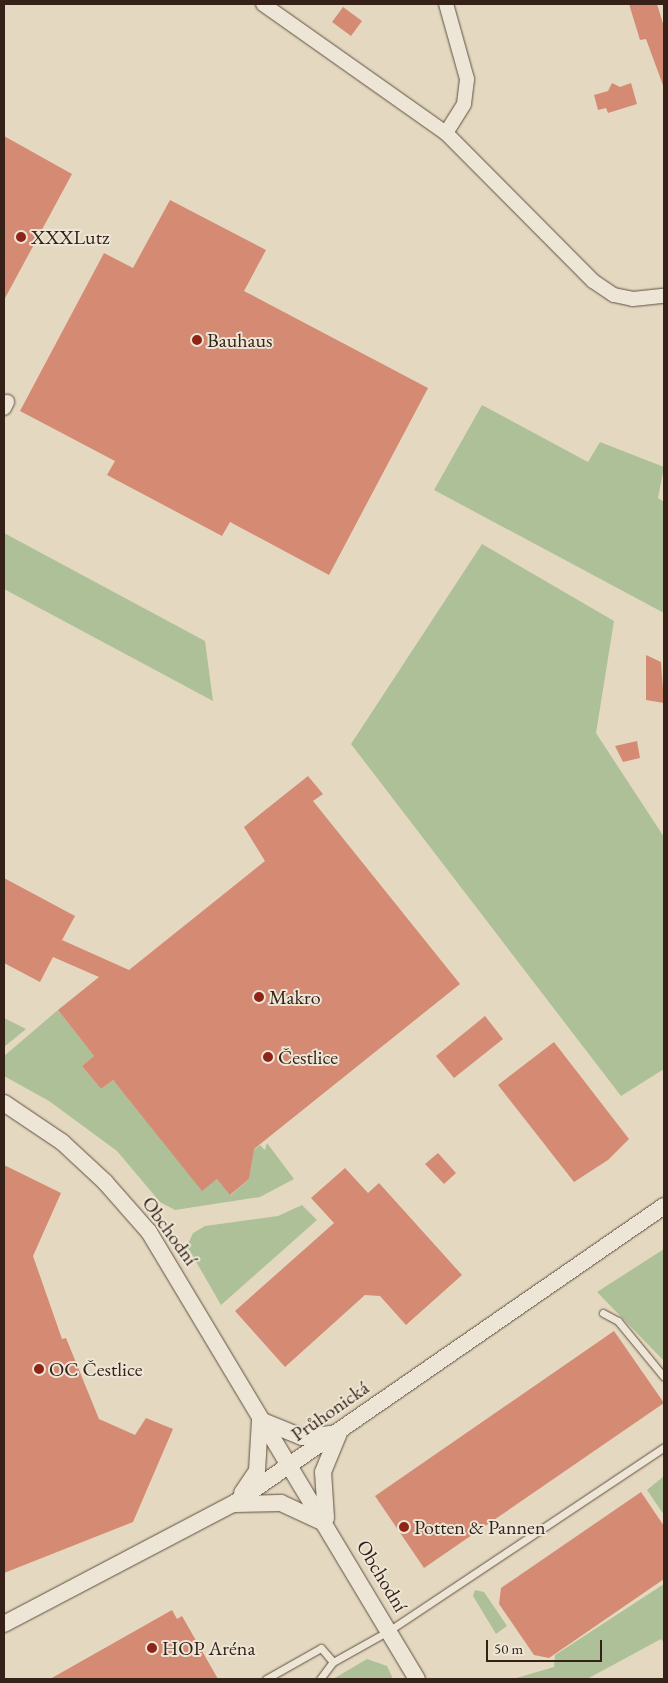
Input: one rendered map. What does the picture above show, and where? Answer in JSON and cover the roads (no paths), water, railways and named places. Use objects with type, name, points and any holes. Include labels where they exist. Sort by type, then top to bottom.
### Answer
[{"type":"street","points":[[263,4],[446,133],[593,281],[614,294],[633,299],[664,296]]},
{"type":"street","points":[[446,4],[467,78],[464,104],[446,133]]},
{"type":"street","name":"Obchodní","points":[[4,1103],[62,1142],[106,1182],[149,1232],[260,1420],[327,1524],[417,1679]]},
{"type":"street","name":"Průhonická","points":[[4,1624],[233,1504],[664,1206]]},
{"type":"street","points":[[233,1504],[257,1471],[260,1420],[302,1437],[340,1431]]},
{"type":"street","points":[[233,1504],[281,1504],[327,1524],[323,1472],[340,1431]]},
{"type":"lane","points":[[603,1313],[618,1321],[664,1377]]},
{"type":"lane","points":[[320,1679],[333,1662],[390,1630],[664,1447]]},
{"type":"lane","points":[[266,1679],[321,1648],[333,1662]]},
{"type":"place","name":"XXXLutz","points":[[21,237]]},
{"type":"place","name":"Bauhaus","points":[[197,340]]},
{"type":"place","name":"Makro","points":[[259,997]]},
{"type":"place","name":"Čestlice","points":[[268,1057]]},
{"type":"place","name":"OC Čestlice","points":[[39,1369]]},
{"type":"place","name":"Potten & Pannen","points":[[404,1527]]},
{"type":"place","name":"HOP Aréna","points":[[152,1648]]}]
